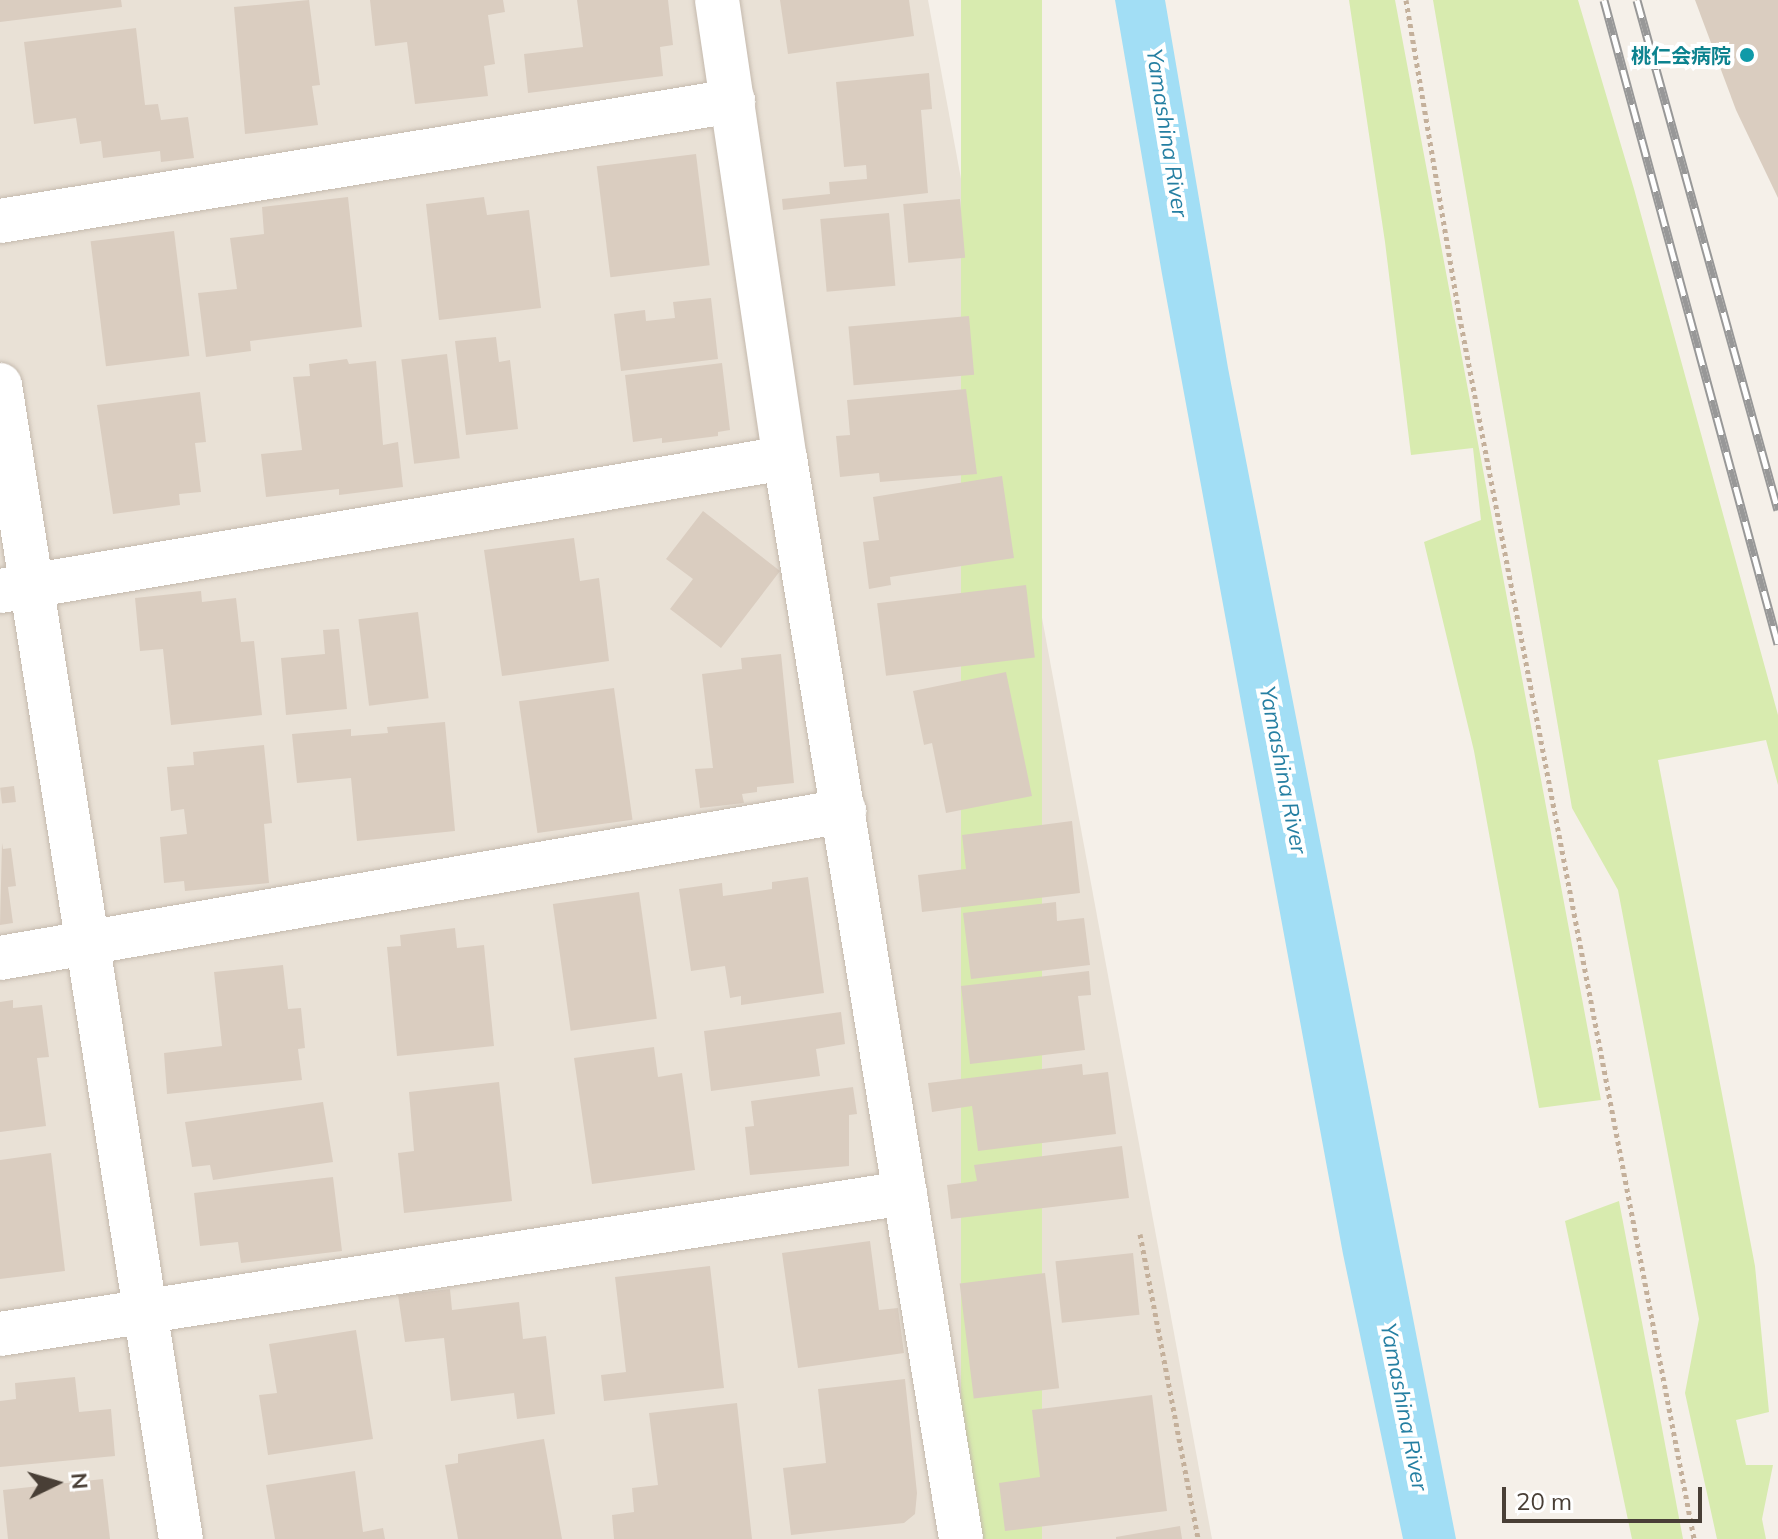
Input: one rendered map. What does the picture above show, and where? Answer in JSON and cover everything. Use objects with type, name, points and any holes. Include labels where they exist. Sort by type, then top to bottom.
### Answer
[{"type":"street","points":[[717,0],[785,458],[961,1539]]},
{"type":"street","points":[[0,221],[733,101]]},
{"type":"street","points":[[0,385],[16,588],[88,945],[181,1539]]},
{"type":"street","points":[[16,588],[785,458]]},
{"type":"street","points":[[0,958],[844,811]]},
{"type":"street","points":[[0,1334],[905,1193]]},
{"type":"path","points":[[1406,0],[1461,324],[1694,1539]]},
{"type":"path","points":[[1140,1234],[1198,1539]]},
{"type":"shaded area","points":[[0,0],[928,0],[1212,1539],[0,1539]]},
{"type":"green space","points":[[961,0],[1042,0],[1042,1539],[961,1539]]},
{"type":"green space","points":[[1349,0],[1395,0],[1601,1100],[1539,1108],[1474,751],[1424,542],[1481,520],[1473,448],[1411,455],[1385,242]]},
{"type":"green space","points":[[1433,0],[1578,0],[1634,189],[1778,715],[1778,785],[1766,740],[1658,760],[1755,1266],[1769,1412],[1736,1420],[1746,1465],[1773,1465],[1762,1519],[1766,1539],[1717,1539],[1685,1393],[1699,1319],[1618,890],[1572,808]]},
{"type":"green space","points":[[1619,1201],[1683,1539],[1632,1539],[1565,1221]]},
{"type":"water","name":"Yamashina River","points":[[1115,0],[1165,0],[1228,368],[1456,1539],[1403,1539],[1343,1254],[1162,274]]},
{"type":"building","points":[[0,0],[121,0],[122,7],[0,22]]},
{"type":"building","points":[[309,0],[320,85],[312,86],[318,125],[245,134],[234,7]]},
{"type":"building","points":[[370,0],[503,0],[505,12],[488,15],[495,64],[484,66],[488,96],[415,104],[407,42],[375,46]]},
{"type":"building","points":[[577,0],[668,0],[673,45],[660,47],[663,76],[528,93],[524,54],[583,47]]},
{"type":"building","points":[[780,0],[909,0],[914,36],[788,54]]},
{"type":"building","name":"桃仁会病院","points":[[1695,0],[1778,0],[1778,198],[1736,110]]},
{"type":"building","points":[[136,28],[145,105],[158,104],[161,120],[188,117],[194,158],[161,162],[160,151],[103,158],[101,141],[80,144],[76,118],[34,124],[24,42]]},
{"type":"building","points":[[929,73],[932,109],[921,110],[928,193],[783,210],[782,199],[830,194],[829,182],[867,179],[866,165],[844,167],[836,82]]},
{"type":"building","points":[[696,154],[710,265],[610,277],[597,166]]},
{"type":"building","points":[[348,197],[362,327],[250,341],[251,351],[206,357],[198,293],[237,289],[230,238],[264,234],[262,207]]},
{"type":"building","points":[[484,197],[487,215],[529,210],[541,308],[439,320],[426,204]]},
{"type":"building","points":[[960,199],[965,258],[908,263],[903,204]]},
{"type":"building","points":[[889,213],[895,286],[827,292],[820,219]]},
{"type":"building","points":[[174,231],[189,356],[106,366],[91,241]]},
{"type":"building","points":[[711,298],[718,359],[621,371],[614,314],[645,310],[646,321],[675,318],[673,302]]},
{"type":"building","points":[[969,316],[974,375],[854,385],[848,327]]},
{"type":"building","points":[[496,337],[499,362],[510,360],[518,429],[466,435],[455,341]]},
{"type":"building","points":[[447,354],[460,458],[414,464],[401,360]]},
{"type":"building","points":[[347,359],[349,364],[376,361],[383,445],[398,442],[403,487],[339,495],[339,489],[266,497],[261,454],[302,450],[293,377],[310,376],[309,364]]},
{"type":"building","points":[[722,363],[730,430],[718,432],[718,436],[662,443],[662,438],[633,442],[625,375]]},
{"type":"building","points":[[966,389],[977,474],[880,482],[879,473],[840,477],[836,436],[850,435],[847,400]]},
{"type":"building","points":[[200,392],[206,442],[195,443],[201,492],[179,494],[180,505],[113,514],[97,405]]},
{"type":"building","points":[[1002,476],[1014,558],[890,577],[891,585],[869,589],[863,542],[879,540],[873,497]]},
{"type":"building","points":[[703,511],[780,571],[721,648],[670,609],[693,579],[666,559]]},
{"type":"building","points":[[574,538],[580,581],[599,578],[609,661],[502,676],[484,550]]},
{"type":"building","points":[[1026,585],[1035,657],[886,676],[877,603]]},
{"type":"building","points":[[201,591],[202,602],[236,598],[241,642],[254,641],[262,715],[171,725],[163,649],[140,651],[135,598]]},
{"type":"building","points":[[418,612],[429,698],[369,706],[358,619]]},
{"type":"building","points":[[339,629],[347,709],[286,715],[281,658],[325,654],[323,630]]},
{"type":"building","points":[[781,654],[794,783],[757,787],[757,792],[742,794],[744,803],[700,808],[695,769],[713,768],[702,674],[742,669],[741,658]]},
{"type":"building","points":[[1006,672],[1032,796],[946,813],[932,743],[924,745],[913,691]]},
{"type":"building","points":[[614,688],[633,820],[537,833],[519,701]]},
{"type":"building","points":[[445,722],[455,831],[357,841],[351,778],[297,783],[292,734],[351,729],[351,736],[388,733],[387,727]]},
{"type":"building","points":[[264,745],[272,823],[264,824],[269,883],[185,891],[184,881],[164,883],[160,837],[187,834],[184,809],[171,811],[167,767],[194,765],[193,752]]},
{"type":"building","points":[[14,786],[16,802],[2,804],[0,788]]},
{"type":"building","points":[[1072,821],[1080,893],[922,912],[918,875],[966,869],[962,835]]},
{"type":"building","points":[[2,843],[3,849],[11,848],[16,886],[8,887],[13,923],[0,925]]},
{"type":"building","points":[[808,877],[824,993],[741,1005],[741,996],[730,998],[725,966],[691,971],[679,889],[722,883],[723,896],[772,889],[772,882]]},
{"type":"building","points":[[639,892],[657,1019],[571,1031],[553,904]]},
{"type":"building","points":[[1056,902],[1057,921],[1084,918],[1090,965],[971,979],[963,913]]},
{"type":"building","points":[[455,928],[457,948],[484,945],[494,1046],[397,1056],[387,947],[401,946],[400,935]]},
{"type":"building","points":[[283,965],[288,1009],[301,1008],[305,1048],[298,1049],[302,1080],[167,1094],[164,1053],[222,1046],[214,972]]},
{"type":"building","points":[[1089,971],[1091,995],[1078,996],[1085,1050],[970,1064],[961,986]]},
{"type":"building","points":[[13,1000],[13,1008],[42,1005],[49,1057],[37,1058],[46,1126],[0,1132],[0,1002]]},
{"type":"building","points":[[841,1012],[845,1044],[816,1049],[820,1076],[711,1091],[704,1031]]},
{"type":"building","points":[[654,1047],[658,1077],[682,1073],[695,1170],[592,1184],[574,1058]]},
{"type":"building","points":[[1082,1064],[1083,1075],[1108,1072],[1116,1134],[978,1151],[972,1106],[932,1112],[928,1083]]},
{"type":"building","points":[[499,1082],[512,1201],[404,1213],[398,1153],[414,1151],[409,1092]]},
{"type":"building","points":[[853,1087],[857,1114],[849,1115],[849,1166],[750,1175],[745,1127],[754,1126],[751,1101]]},
{"type":"building","points":[[323,1102],[333,1162],[213,1180],[210,1165],[192,1167],[185,1122]]},
{"type":"building","points":[[1122,1146],[1129,1198],[951,1219],[947,1185],[977,1181],[974,1165]]},
{"type":"building","points":[[51,1153],[65,1271],[0,1279],[0,1160]]},
{"type":"building","points":[[333,1177],[342,1251],[241,1263],[238,1242],[200,1246],[194,1193]]},
{"type":"building","points":[[870,1241],[879,1310],[898,1308],[904,1353],[798,1368],[782,1253]]},
{"type":"building","points":[[1133,1253],[1139,1315],[1062,1323],[1055,1261]]},
{"type":"building","points":[[710,1266],[724,1388],[604,1401],[601,1375],[626,1372],[615,1277]]},
{"type":"building","points":[[1045,1273],[1059,1388],[974,1399],[960,1283]]},
{"type":"building","points":[[450,1289],[452,1310],[519,1302],[523,1339],[546,1336],[555,1414],[517,1419],[514,1393],[451,1401],[444,1338],[405,1342],[398,1295]]},
{"type":"building","points":[[356,1330],[373,1439],[268,1455],[259,1395],[277,1393],[269,1344]]},
{"type":"building","points":[[75,1377],[79,1412],[111,1409],[115,1456],[0,1467],[0,1401],[16,1399],[15,1383]]},
{"type":"building","points":[[905,1379],[917,1493],[915,1514],[904,1523],[791,1535],[783,1468],[826,1463],[818,1389]]},
{"type":"building","points":[[1152,1395],[1167,1511],[1005,1531],[999,1483],[1040,1477],[1032,1410]]},
{"type":"building","points":[[737,1403],[752,1539],[614,1539],[612,1515],[634,1512],[632,1488],[658,1485],[649,1413]]},
{"type":"building","points":[[544,1439],[562,1539],[458,1539],[445,1465],[458,1463],[458,1454]]},
{"type":"building","points":[[355,1471],[363,1532],[383,1528],[385,1539],[275,1539],[266,1485]]},
{"type":"building","points":[[103,1479],[110,1539],[8,1539],[3,1490]]},
{"type":"building","points":[[1180,1526],[1182,1539],[1116,1539],[1116,1537]]},
{"type":"railway","points":[[1604,0],[1778,644]]},
{"type":"railway","points":[[1637,0],[1778,510]]},
{"type":"place","name":"桃仁会病院","points":[[1747,55]]}]
